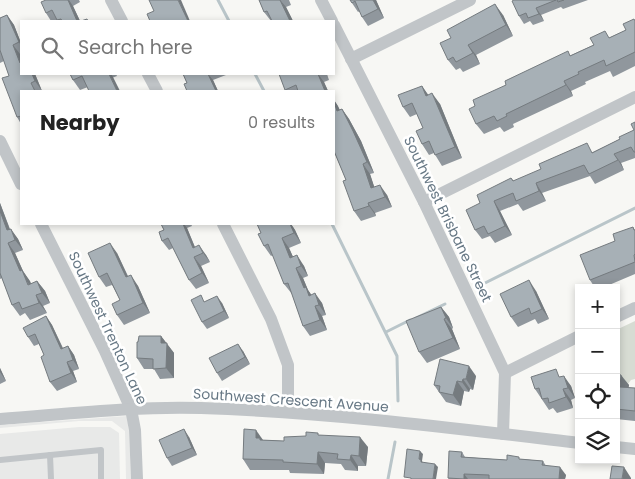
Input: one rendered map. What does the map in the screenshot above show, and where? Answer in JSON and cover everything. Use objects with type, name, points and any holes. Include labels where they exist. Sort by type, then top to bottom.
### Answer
[{"type":"street","points":[[111,0],[121,20]]},
{"type":"street","points":[[321,0],[331,20]]},
{"type":"street","points":[[351,59],[470,0]]},
{"type":"street","name":"Southwest Brisbane Street","points":[[335,27],[424,202],[505,373],[503,434]]},
{"type":"street","points":[[149,75],[156,90]]},
{"type":"street","points":[[424,202],[635,97]]},
{"type":"street","points":[[0,142],[20,182]]},
{"type":"street","name":"Southwest Trenton Lane","points":[[42,225],[105,351],[131,409],[135,430],[137,479]]},
{"type":"street","points":[[224,225],[271,319],[288,365],[288,412]]},
{"type":"street","points":[[620,315],[635,308]]},
{"type":"street","points":[[505,373],[575,338]]},
{"type":"street","name":"Southwest Crescent Avenue","points":[[0,419],[131,409],[200,408],[288,412],[575,443]]},
{"type":"street","points":[[620,448],[635,450]]},
{"type":"lane","points":[[0,460],[101,450],[100,479]]},
{"type":"lane","points":[[50,455],[50,479]]},
{"type":"shaded area","points":[[635,321],[635,379],[631,380],[620,395],[620,329]]},
{"type":"shaded area","points":[[127,416],[131,479],[126,479],[125,431],[112,421],[79,421],[0,428],[0,425]]},
{"type":"shaded area","points":[[79,427],[110,427],[119,433],[120,479],[0,479],[0,434]]},
{"type":"building","points":[[46,0],[68,0],[77,20],[57,20],[52,10],[46,13],[41,2]]},
{"type":"building","points":[[149,0],[178,0],[188,20],[150,20],[147,14],[154,11]]},
{"type":"building","points":[[259,0],[280,0],[290,20],[272,20],[267,11],[264,12]]},
{"type":"building","points":[[350,0],[373,0],[378,9],[362,17],[355,1],[352,3]]},
{"type":"building","points":[[556,0],[536,8],[539,14],[528,18],[526,13],[519,16],[512,1]]},
{"type":"building","points":[[495,4],[506,25],[468,45],[473,53],[456,62],[453,57],[448,60],[440,43],[451,38],[447,30]]},
{"type":"building","points":[[7,15],[19,42],[13,45],[20,63],[20,75],[32,75],[35,81],[31,83],[34,90],[20,90],[20,116],[17,117],[2,78],[9,76],[0,50],[0,18]]},
{"type":"building","points":[[634,19],[635,52],[606,66],[604,60],[578,72],[579,74],[564,81],[566,85],[506,114],[507,116],[497,121],[494,116],[476,124],[469,109],[475,106],[473,100],[506,85],[505,81],[568,51],[570,56],[594,45],[590,38],[605,31],[609,38],[626,30],[623,24]]},
{"type":"building","points":[[70,75],[109,75],[117,90],[89,90],[82,76],[73,80]]},
{"type":"building","points":[[183,75],[208,75],[216,90],[187,90],[184,84],[187,83]]},
{"type":"building","points":[[279,75],[318,75],[325,90],[298,90],[296,85],[285,90]]},
{"type":"building","points":[[422,86],[426,96],[432,93],[455,147],[435,155],[429,141],[422,144],[416,131],[423,128],[412,103],[403,107],[398,95]]},
{"type":"building","points":[[335,105],[337,111],[342,109],[367,162],[363,164],[371,188],[380,185],[385,197],[368,203],[369,206],[354,211],[343,181],[346,180],[335,153]]},
{"type":"building","points":[[635,122],[635,152],[631,147],[614,154],[618,160],[589,174],[584,165],[536,183],[539,191],[516,201],[513,193],[494,201],[505,226],[488,234],[484,226],[475,230],[466,210],[480,203],[477,195],[511,178],[513,181],[541,169],[539,164],[587,143],[592,153],[634,130],[631,124]]},
{"type":"building","points":[[0,211],[7,230],[11,229],[15,240],[8,243],[20,271],[22,270],[28,285],[37,281],[42,293],[36,295],[39,303],[22,309],[19,302],[12,305],[0,273]]},
{"type":"building","points":[[162,225],[183,225],[193,248],[199,245],[203,253],[194,257],[202,273],[189,280],[168,238],[162,241],[159,232],[164,230]]},
{"type":"building","points":[[257,225],[290,225],[294,233],[282,238],[290,258],[297,255],[301,266],[296,268],[304,288],[306,287],[309,296],[315,293],[319,305],[315,306],[320,320],[303,326],[288,283],[284,284],[268,244],[264,246],[258,234],[261,233]]},
{"type":"building","points":[[633,227],[635,230],[635,262],[590,280],[580,255],[615,241],[613,234]]},
{"type":"building","points":[[110,243],[126,277],[131,275],[143,303],[117,315],[112,304],[120,300],[107,273],[99,277],[88,253]]},
{"type":"building","points":[[529,280],[542,309],[531,314],[529,308],[511,317],[500,294]]},
{"type":"building","points":[[201,295],[204,302],[217,296],[224,311],[202,322],[191,300]]},
{"type":"building","points":[[441,307],[446,318],[444,319],[453,338],[419,352],[406,321]]},
{"type":"building","points":[[46,316],[61,349],[68,346],[73,360],[67,362],[71,373],[50,382],[41,357],[44,355],[35,334],[28,337],[23,328]]},
{"type":"building","points":[[139,336],[161,336],[161,343],[167,343],[166,368],[153,369],[153,359],[137,358]]},
{"type":"building","points":[[238,344],[245,357],[217,373],[209,358]]},
{"type":"building","points":[[440,359],[469,366],[466,379],[463,379],[462,382],[457,381],[453,395],[439,392],[440,386],[434,385]]},
{"type":"building","points":[[556,369],[559,377],[564,376],[568,388],[563,389],[566,397],[549,403],[548,398],[542,399],[539,388],[535,389],[531,377]]},
{"type":"building","points":[[620,387],[635,388],[635,411],[620,409]]},
{"type":"building","points":[[184,429],[192,448],[167,458],[159,440]]},
{"type":"building","points":[[244,429],[256,430],[256,438],[260,438],[260,440],[284,441],[284,437],[306,436],[306,432],[318,433],[318,435],[360,437],[359,456],[351,455],[350,460],[337,459],[338,454],[318,452],[317,464],[283,462],[283,460],[243,459]]},
{"type":"building","points":[[407,449],[420,451],[419,459],[421,462],[435,464],[433,479],[411,479],[404,477]]},
{"type":"building","points":[[449,451],[462,452],[461,457],[507,460],[507,455],[519,457],[519,459],[543,461],[542,465],[560,467],[559,479],[489,479],[489,475],[464,474],[464,479],[448,478]]},
{"type":"building","points":[[612,466],[624,467],[622,479],[610,479]]},
{"type":"waterway","points":[[218,0],[228,20]]},
{"type":"waterway","points":[[256,75],[263,90]]},
{"type":"waterway","points":[[483,284],[635,208]]},
{"type":"waterway","points":[[332,225],[397,356],[398,401]]},
{"type":"waterway","points":[[416,318],[445,304]]},
{"type":"waterway","points":[[386,332],[410,320]]},
{"type":"waterway","points":[[388,479],[395,442]]}]
